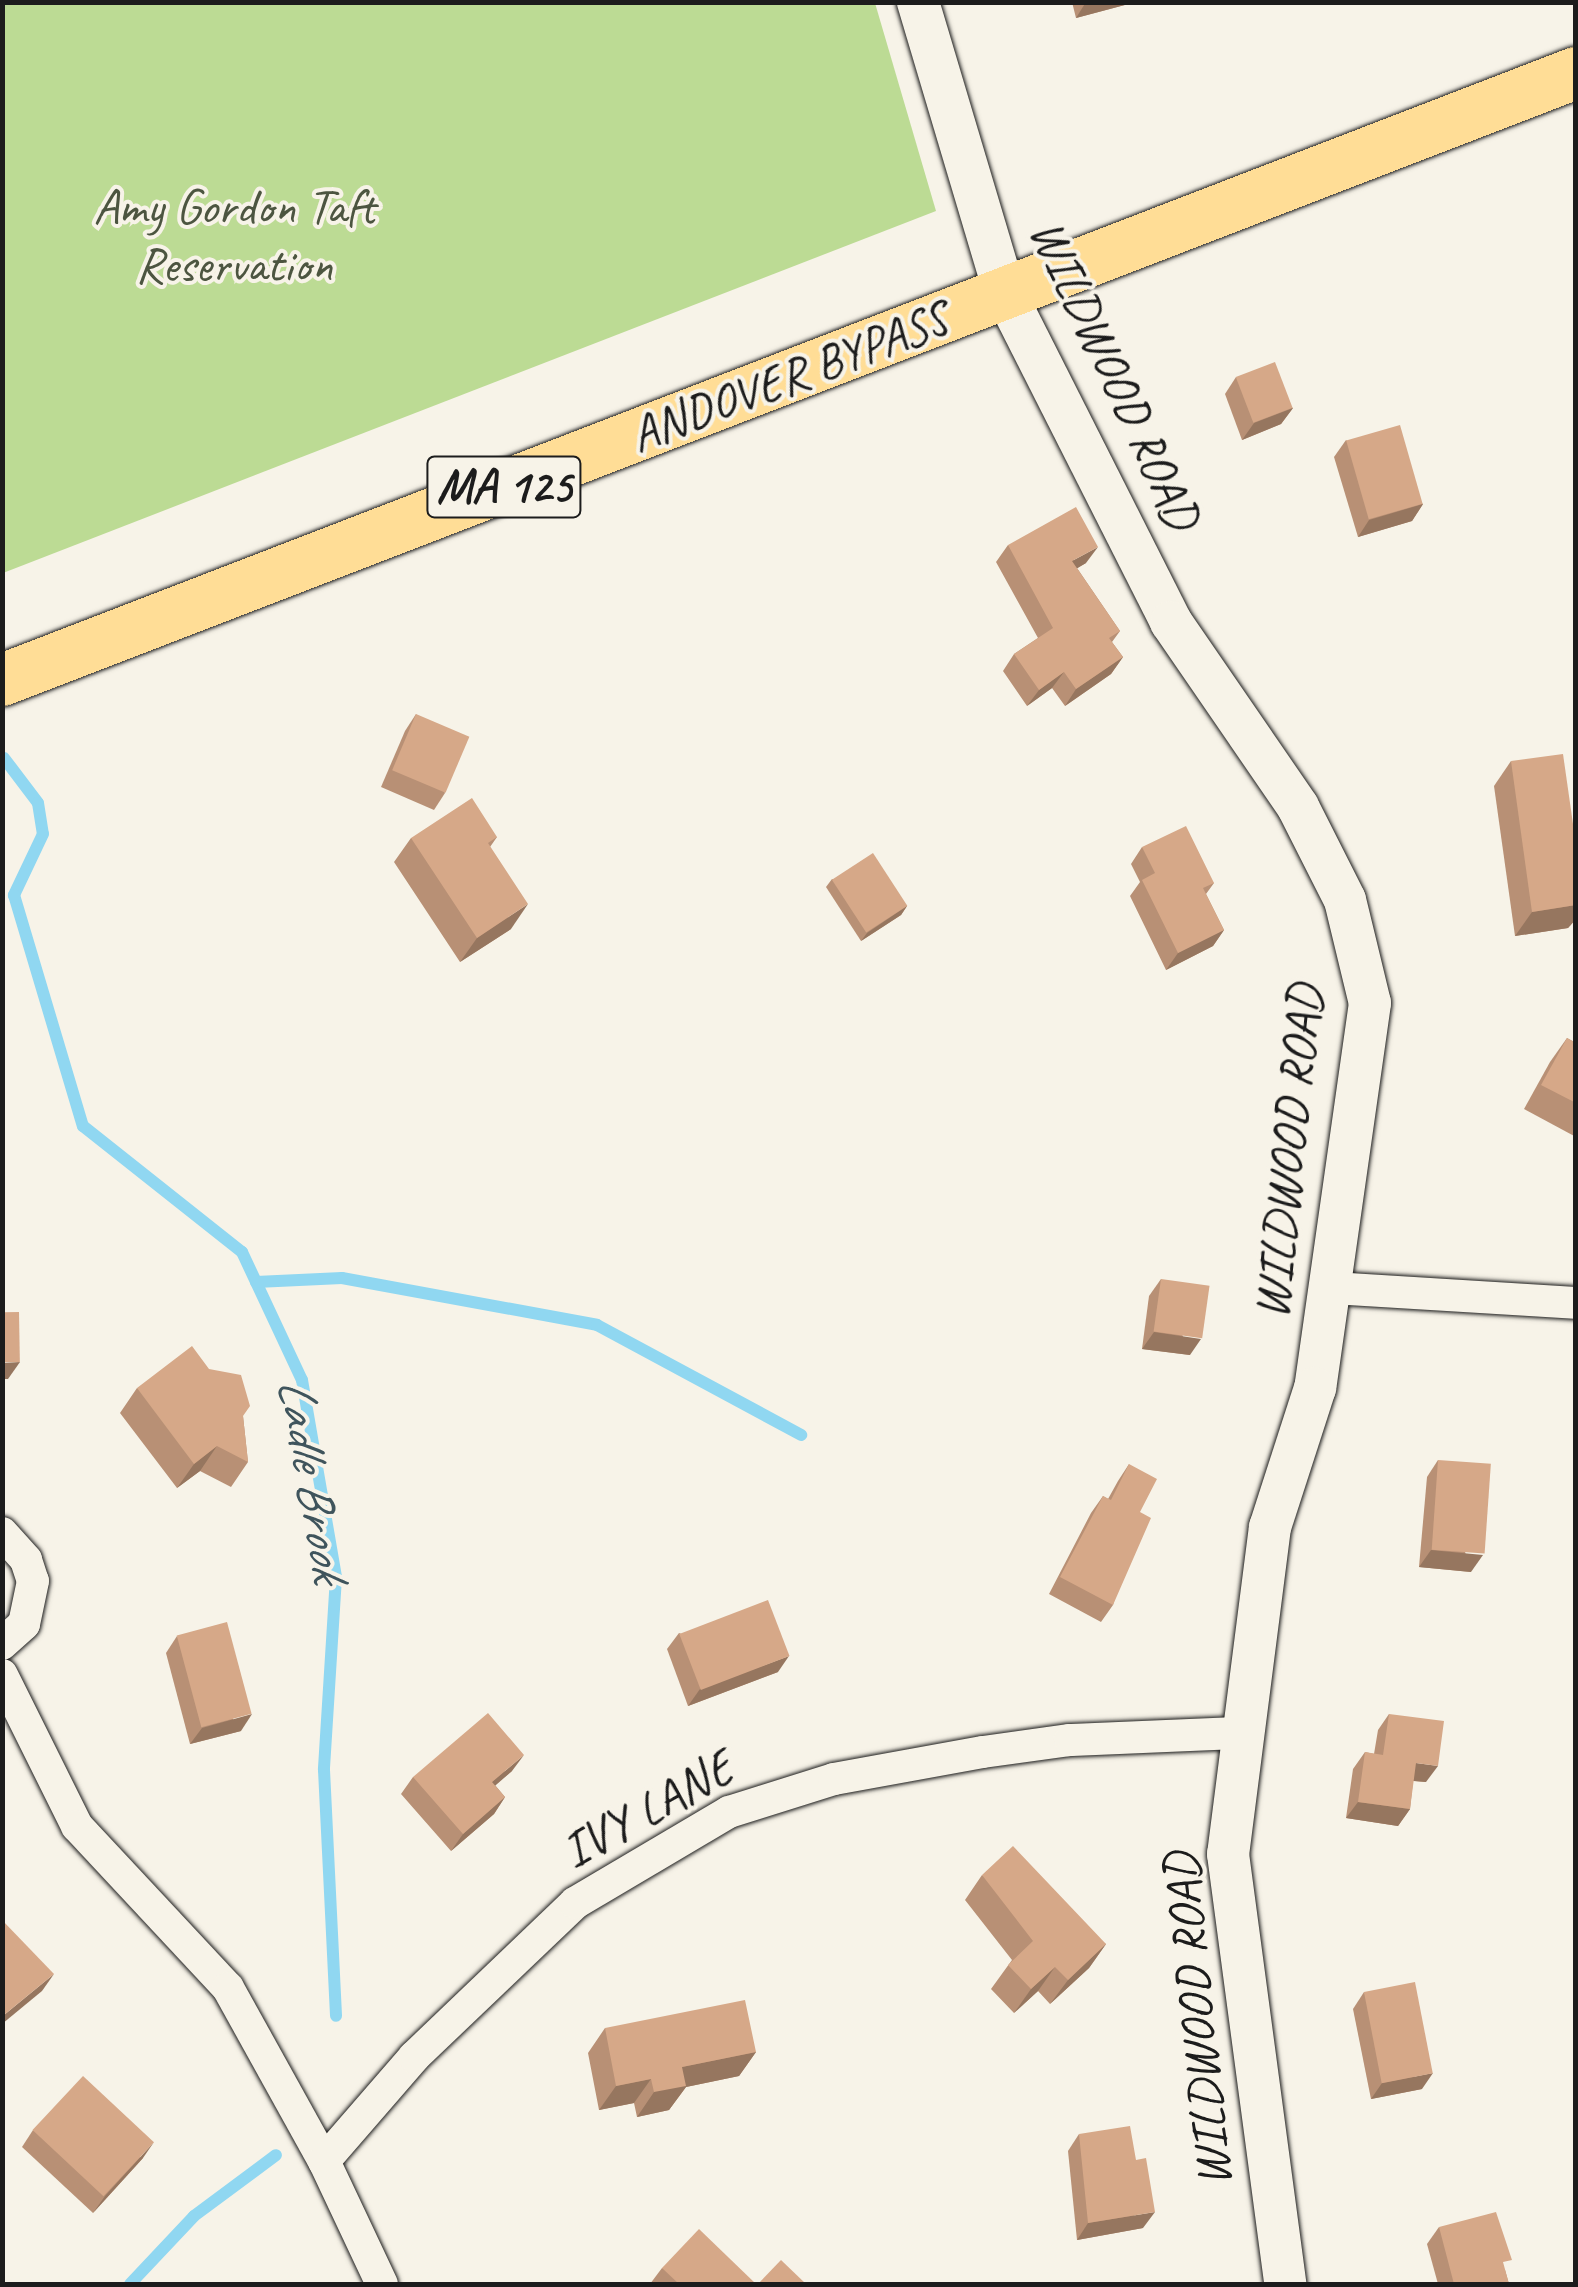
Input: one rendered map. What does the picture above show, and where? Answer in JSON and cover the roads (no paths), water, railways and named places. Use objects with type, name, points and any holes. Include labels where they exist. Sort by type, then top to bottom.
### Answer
[{"type":"main road","name":"ANDOVER BYPASS","points":[[2,680],[1576,73]]},
{"type":"street","name":"WILDWOOD ROAD","points":[[918,2],[1006,294],[1172,622],[1298,807],[1345,900],[1370,1003],[1315,1388],[1270,1528],[1239,1733],[1228,1854],[1285,2284]]},
{"type":"street","points":[[1332,1288],[1576,1303]]},
{"type":"street","points":[[2,1534],[26,1560],[33,1581],[24,1624],[2,1644]]},
{"type":"street","points":[[2,1676],[77,1826],[228,1988],[324,2160],[382,2284]]},
{"type":"street","name":"IVY LANE","points":[[324,2160],[414,2056],[575,1904],[729,1812],[834,1779],[966,1754],[1070,1740],[1239,1733]]},
{"type":"waterway","name":"Ladle Brook","points":[[4,758],[38,803],[43,834],[14,895],[83,1126],[242,1252],[302,1380],[336,1577],[324,1770],[336,2016]]},
{"type":"waterway","points":[[256,1282],[342,1278],[597,1325],[801,1435]]},
{"type":"waterway","name":"Ladle Brook","points":[[130,2284],[194,2216],[276,2155]]},
{"type":"park label","name":"Amy Gordon Taft Reservation","points":[[234,235]]}]
